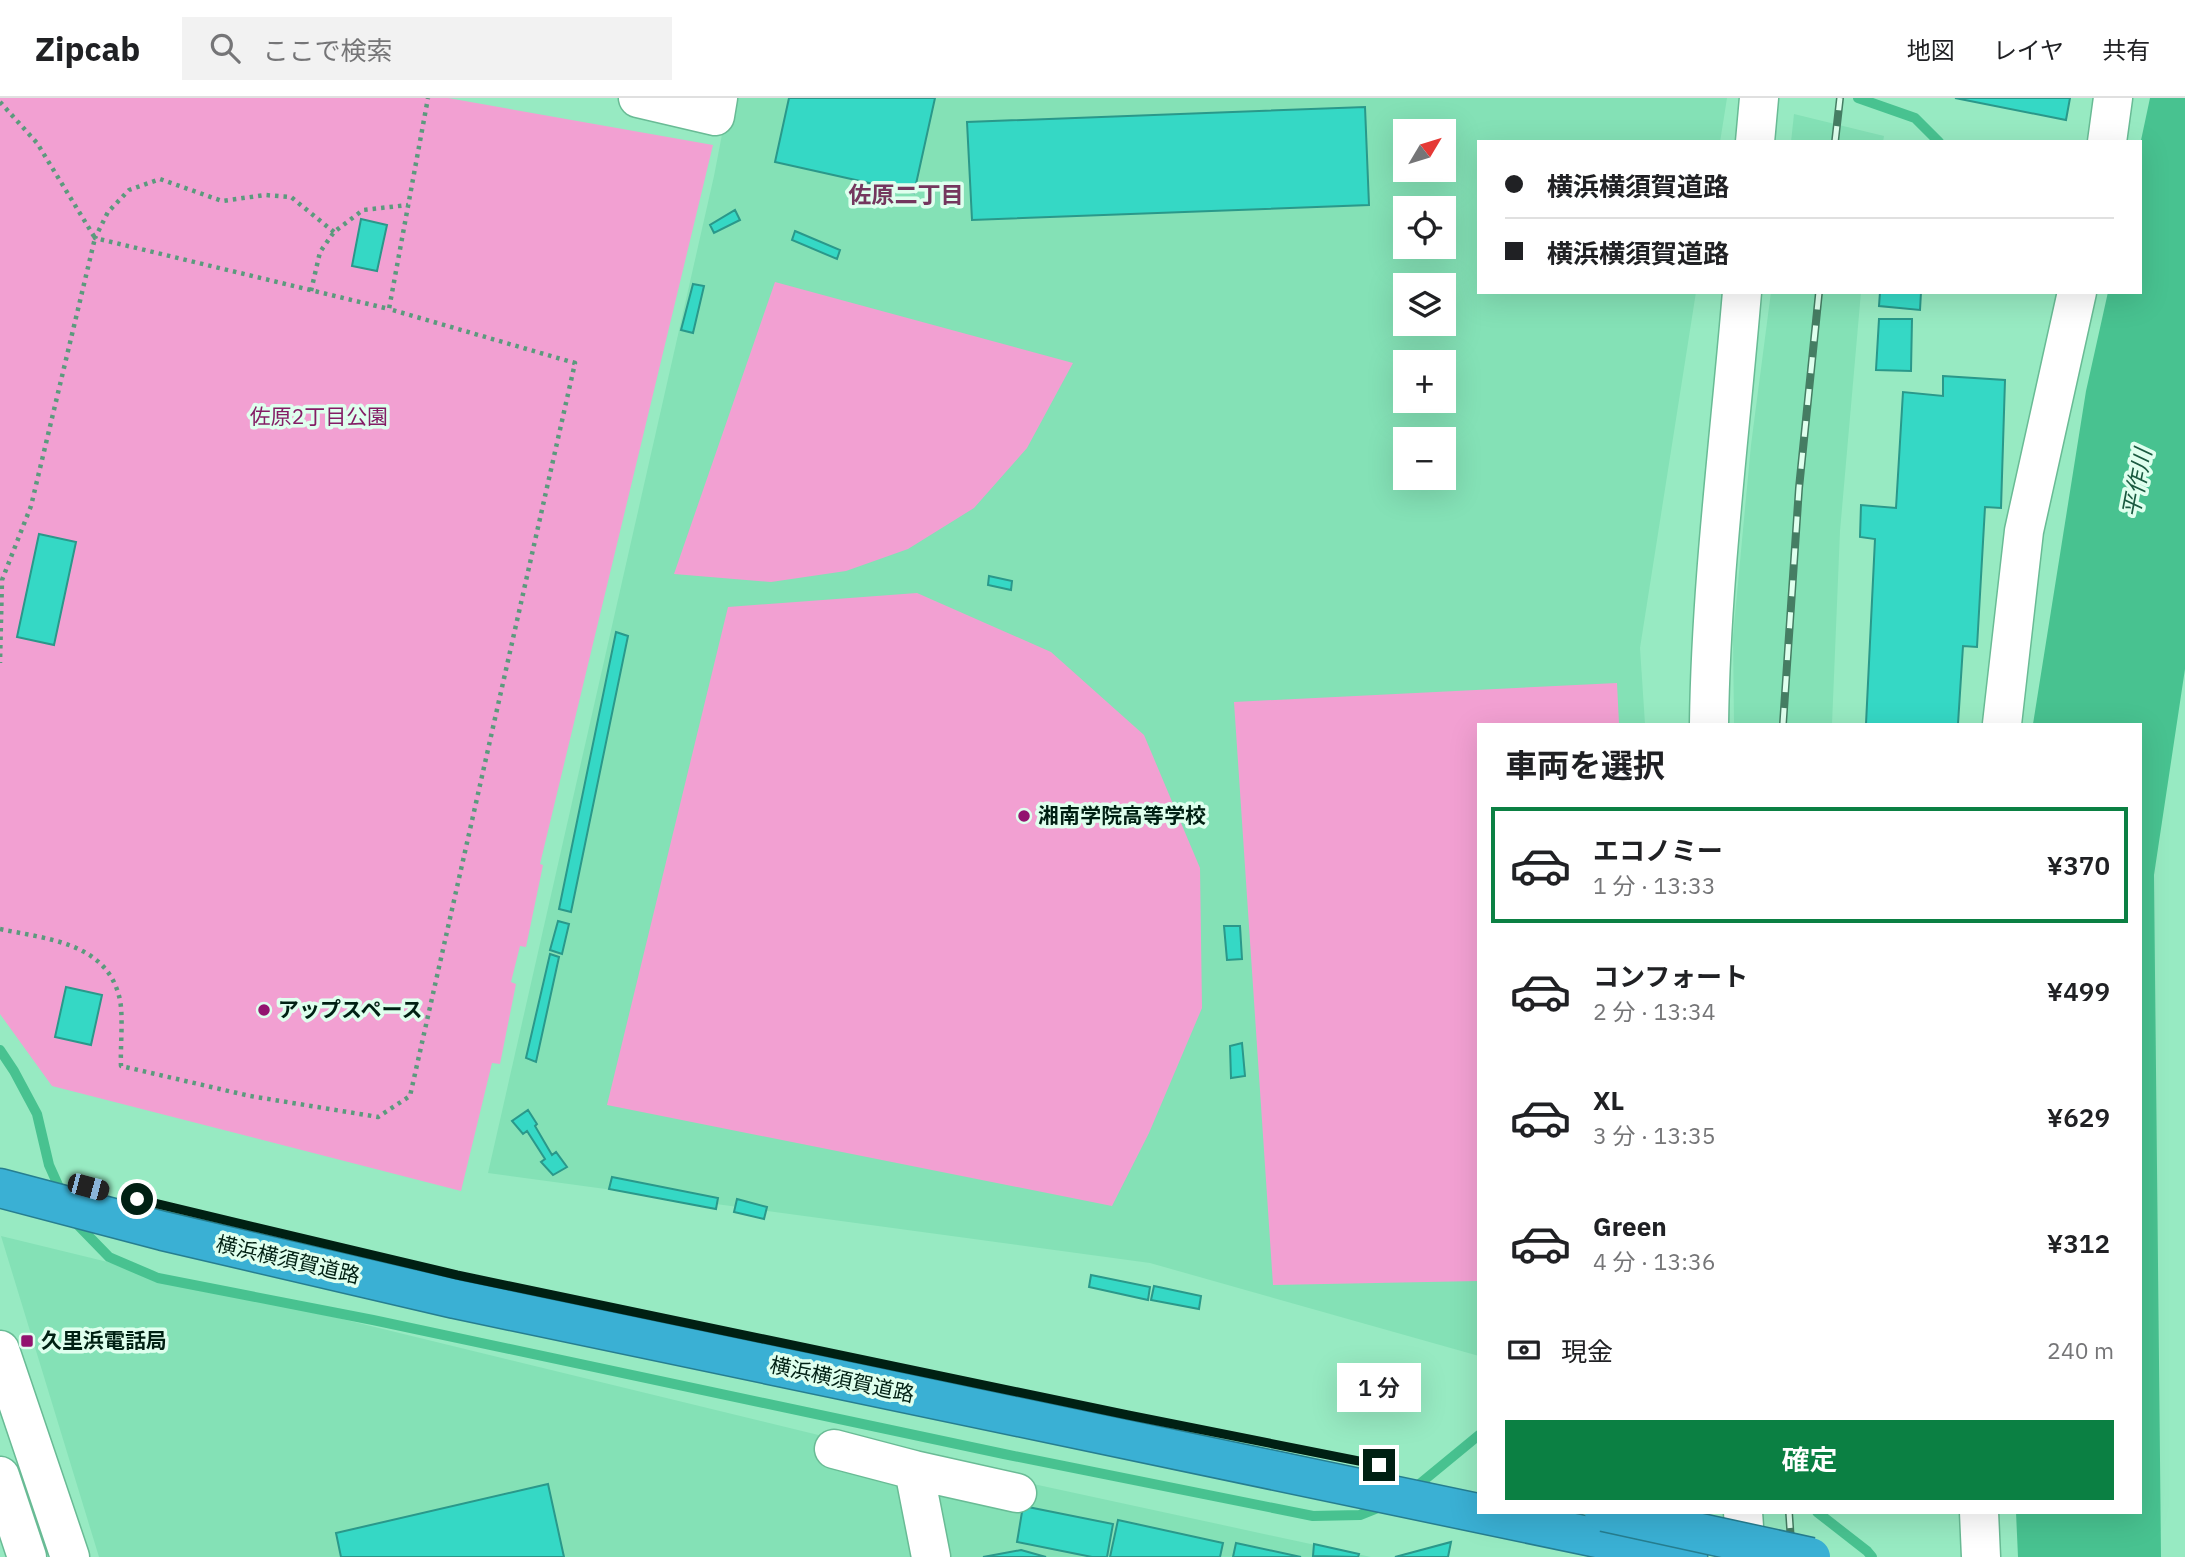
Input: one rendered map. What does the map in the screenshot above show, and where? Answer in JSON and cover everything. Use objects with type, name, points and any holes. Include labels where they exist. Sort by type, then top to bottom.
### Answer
[{"type":"highway","name":"横浜横須賀道路","points":[[0,1164],[162,1206],[457,1275],[1477,1486]]},
{"type":"highway","name":"横浜横須賀道路","points":[[0,1188],[163,1231],[455,1299],[1477,1513]]},
{"type":"highway","name":"横浜横須賀道路","points":[[1482,1514],[1688,1557]]},
{"type":"highway","points":[[1613,1514],[1811,1557]]},
{"type":"street","points":[[638,98],[717,107]]},
{"type":"street","points":[[1755,140],[1759,98]]},
{"type":"street","points":[[2107,140],[2113,98]]},
{"type":"street","points":[[1709,723],[1716,557],[1742,294]]},
{"type":"street","points":[[2002,723],[2024,531],[2077,294]]},
{"type":"street","points":[[0,1350],[70,1557]]},
{"type":"street","points":[[834,1449],[1017,1493]]},
{"type":"street","points":[[914,1470],[931,1557]]},
{"type":"street","points":[[0,1476],[27,1557]]},
{"type":"street","points":[[1743,1514],[1746,1557]]},
{"type":"street","points":[[1979,1514],[1981,1557]]},
{"type":"path","points":[[389,309],[428,98]]},
{"type":"path","points":[[0,102],[37,143],[95,237],[389,309],[575,363],[410,1096],[378,1117],[250,1096],[121,1066],[120,997],[109,972],[93,956],[63,943],[0,929]]},
{"type":"path","points":[[0,663],[1,580],[31,506],[95,237],[108,212],[129,190],[160,180],[222,201],[265,195],[291,197],[334,232]]},
{"type":"path","points":[[311,291],[320,252],[334,232],[363,210],[408,205]]},
{"type":"shaded area","name":"湘南学院高等学校","points":[[729,98],[1727,98],[1720,140],[1477,140],[1477,294],[1696,294],[1640,648],[1645,723],[1477,723],[1477,1355],[1150,1263],[488,1173],[714,176]]},
{"type":"shaded area","points":[[1794,114],[1884,136],[1883,140],[1791,140]]},
{"type":"shaded area","points":[[1771,294],[1861,294],[1840,531],[1832,723],[1734,723],[1733,636],[1751,445]]},
{"type":"shaded area","points":[[1,1236],[917,1459],[1371,1557],[99,1557]]},
{"type":"green space","name":"佐原2丁目公園","points":[[0,98],[448,98],[713,145],[540,864],[543,865],[526,947],[520,946],[511,982],[516,984],[500,1064],[492,1063],[461,1191],[52,1086],[0,1014]]},
{"type":"green space","points":[[775,282],[1073,363],[1027,448],[974,508],[908,549],[846,571],[771,582],[674,574]]},
{"type":"green space","points":[[917,593],[1051,652],[1144,735],[1200,868],[1202,1008],[1149,1133],[1112,1206],[607,1105],[728,607]]},
{"type":"green space","points":[[1617,683],[1619,723],[1477,723],[1477,1281],[1273,1285],[1234,702]]},
{"type":"water","name":"平作川","points":[[2150,98],[2185,98],[2185,669],[2154,875],[2161,1557],[2018,1557],[2016,1514],[2142,1514],[2142,723],[2033,723],[2086,391],[2108,294],[2142,294],[2141,140]]},
{"type":"building","points":[[789,98],[935,98],[914,193],[775,162]]},
{"type":"building","points":[[1955,98],[2070,98],[2066,120]]},
{"type":"building","points":[[1365,107],[1369,205],[972,220],[967,122]]},
{"type":"building","points":[[735,210],[740,220],[714,233],[710,225]]},
{"type":"building","points":[[361,219],[387,225],[377,271],[352,266]]},
{"type":"building","points":[[795,231],[840,250],[837,259],[792,240]]},
{"type":"building","points":[[693,284],[704,286],[693,333],[681,330]]},
{"type":"building","points":[[1880,294],[1921,294],[1920,310],[1879,306]]},
{"type":"building","points":[[1879,319],[1912,319],[1911,371],[1876,370]]},
{"type":"building","points":[[1943,376],[2005,380],[2001,508],[1985,507],[1977,647],[1963,646],[1958,723],[1866,723],[1875,539],[1860,537],[1861,505],[1896,508],[1903,392],[1943,396]]},
{"type":"building","points":[[39,534],[76,542],[54,645],[17,637]]},
{"type":"building","points":[[989,576],[1012,581],[1011,590],[988,585]]},
{"type":"building","points":[[616,632],[628,636],[571,912],[559,909]]},
{"type":"building","points":[[558,921],[569,924],[562,954],[550,950]]},
{"type":"building","points":[[1224,926],[1240,926],[1242,959],[1227,960]]},
{"type":"building","points":[[550,954],[559,957],[536,1062],[526,1058]]},
{"type":"building","points":[[66,987],[102,995],[91,1045],[55,1037]]},
{"type":"building","points":[[1242,1043],[1245,1076],[1231,1078],[1230,1046]]},
{"type":"building","points":[[528,1110],[552,1155],[556,1152],[567,1167],[553,1175],[541,1162],[545,1159],[527,1131],[523,1134],[512,1121]]},
{"type":"building","points":[[612,1177],[718,1198],[716,1209],[609,1189]]},
{"type":"building","points":[[737,1199],[767,1207],[764,1219],[734,1212]]},
{"type":"building","points":[[1091,1275],[1150,1287],[1148,1300],[1089,1287]]},
{"type":"building","points":[[1154,1286],[1201,1296],[1199,1309],[1151,1300]]},
{"type":"building","points":[[548,1484],[564,1557],[341,1557],[336,1533]]},
{"type":"building","points":[[1023,1506],[1113,1524],[1107,1557],[1092,1557],[1017,1542]]},
{"type":"building","points":[[1118,1520],[1223,1543],[1220,1557],[1110,1557]]},
{"type":"building","points":[[1451,1542],[1448,1557],[1395,1557]]},
{"type":"building","points":[[1236,1543],[1301,1557],[1233,1557]]},
{"type":"building","points":[[1314,1544],[1359,1554],[1358,1557],[1313,1556]]},
{"type":"building","points":[[1021,1550],[1046,1557],[983,1557]]},
{"type":"waterway","points":[[1858,98],[1915,118],[1937,140]]},
{"type":"waterway","points":[[0,1050],[37,1114],[49,1165],[62,1194]]},
{"type":"waterway","points":[[74,1221],[109,1257],[158,1278],[373,1320],[1004,1454],[1313,1516],[1360,1515],[1385,1505]]},
{"type":"waterway","points":[[1411,1491],[1477,1437]]},
{"type":"waterway","points":[[1820,1514],[1872,1557]]},
{"type":"railway","points":[[1835,140],[1840,98]]},
{"type":"railway","points":[[1783,723],[1799,488],[1819,294]]},
{"type":"railway","points":[[1789,1514],[1792,1557]]},
{"type":"place","name":"湘南学院高等学校","points":[[1024,816]]},
{"type":"place","name":"アップスペース","points":[[264,1010]]},
{"type":"place","name":"久里浜電話局","points":[[27,1341]]},
{"type":"district","name":"佐原二丁目","points":[[906,195]]},
{"type":"route","points":[[137,1199],[457,1275],[1379,1465]]}]
